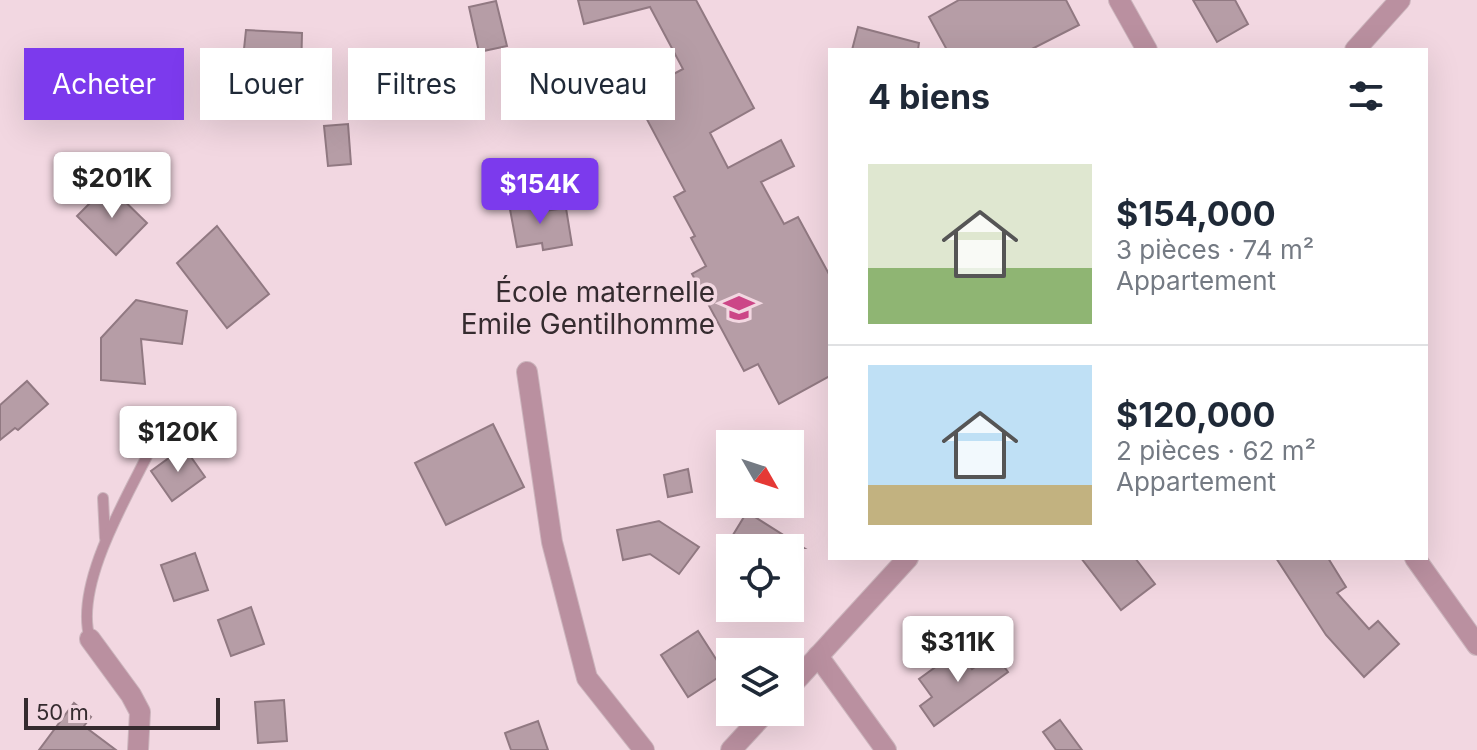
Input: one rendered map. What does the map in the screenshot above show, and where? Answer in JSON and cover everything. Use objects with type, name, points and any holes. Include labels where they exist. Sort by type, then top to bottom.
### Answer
[{"type":"street","points":[[1119,0],[1146,48]]},
{"type":"street","points":[[1357,48],[1400,0]]},
{"type":"street","points":[[527,372],[552,542],[587,678],[644,750]]},
{"type":"street","points":[[804,672],[906,560]]},
{"type":"street","points":[[1416,560],[1477,645]]},
{"type":"street","points":[[90,639],[140,712],[138,750]]},
{"type":"street","points":[[818,656],[886,750]]},
{"type":"street","points":[[731,750],[753,726]]},
{"type":"lane","points":[[90,639],[86,608],[105,540],[147,456]]},
{"type":"lane","points":[[103,498],[105,540]]},
{"type":"building","points":[[578,0],[696,0],[754,108],[710,133],[728,168],[781,140],[794,166],[761,182],[784,224],[798,217],[828,272],[828,377],[779,404],[758,364],[744,371],[692,274],[706,266],[691,238],[695,236],[674,197],[685,191],[647,120],[675,120],[675,73],[683,69],[675,48],[672,48],[650,7],[584,24]]},
{"type":"building","points":[[959,0],[1066,0],[1079,25],[1034,48],[946,48],[929,17]]},
{"type":"building","points":[[1193,0],[1235,0],[1248,24],[1217,42]]},
{"type":"building","points":[[496,1],[507,46],[485,51],[485,48],[478,48],[469,7]]},
{"type":"building","points":[[858,27],[919,43],[918,48],[853,48]]},
{"type":"building","points":[[246,30],[302,33],[302,48],[244,48]]},
{"type":"building","points":[[348,124],[351,164],[328,166],[324,126]]},
{"type":"building","points":[[108,185],[147,223],[116,255],[77,216]]},
{"type":"building","points":[[535,200],[536,212],[566,208],[572,245],[543,250],[542,243],[517,247],[509,204]]},
{"type":"building","points":[[217,226],[269,294],[227,328],[177,263]]},
{"type":"building","points":[[136,300],[187,311],[182,344],[141,339],[145,384],[101,380],[101,338]]},
{"type":"building","points":[[27,381],[48,404],[18,430],[15,428],[0,440],[0,405]]},
{"type":"building","points":[[493,424],[524,487],[446,525],[415,463]]},
{"type":"building","points":[[184,447],[205,477],[172,501],[151,471]]},
{"type":"building","points":[[688,469],[692,492],[668,497],[664,475]]},
{"type":"building","points":[[743,518],[756,518],[782,534],[734,534]]},
{"type":"building","points":[[659,521],[699,547],[679,574],[650,554],[623,560],[617,530]]},
{"type":"building","points":[[195,553],[208,590],[174,601],[161,565]]},
{"type":"building","points":[[1083,560],[1137,560],[1155,584],[1121,610]]},
{"type":"building","points":[[1277,560],[1329,560],[1346,587],[1337,593],[1369,629],[1378,621],[1399,644],[1364,677],[1326,635]]},
{"type":"building","points":[[251,607],[264,644],[231,656],[218,620]]},
{"type":"building","points":[[698,631],[716,659],[716,679],[688,697],[661,655]]},
{"type":"building","points":[[959,650],[972,669],[994,653],[1008,672],[934,726],[920,706],[932,697],[919,679]]},
{"type":"building","points":[[284,700],[287,741],[258,743],[255,702]]},
{"type":"building","points":[[74,703],[91,717],[84,726],[116,750],[39,750]]},
{"type":"building","points":[[1060,720],[1082,750],[1056,750],[1043,732]]},
{"type":"building","points":[[538,721],[548,750],[511,750],[505,733]]},
{"type":"place","name":"École maternelle Emile Gentilhomme","points":[[739,308]]}]
